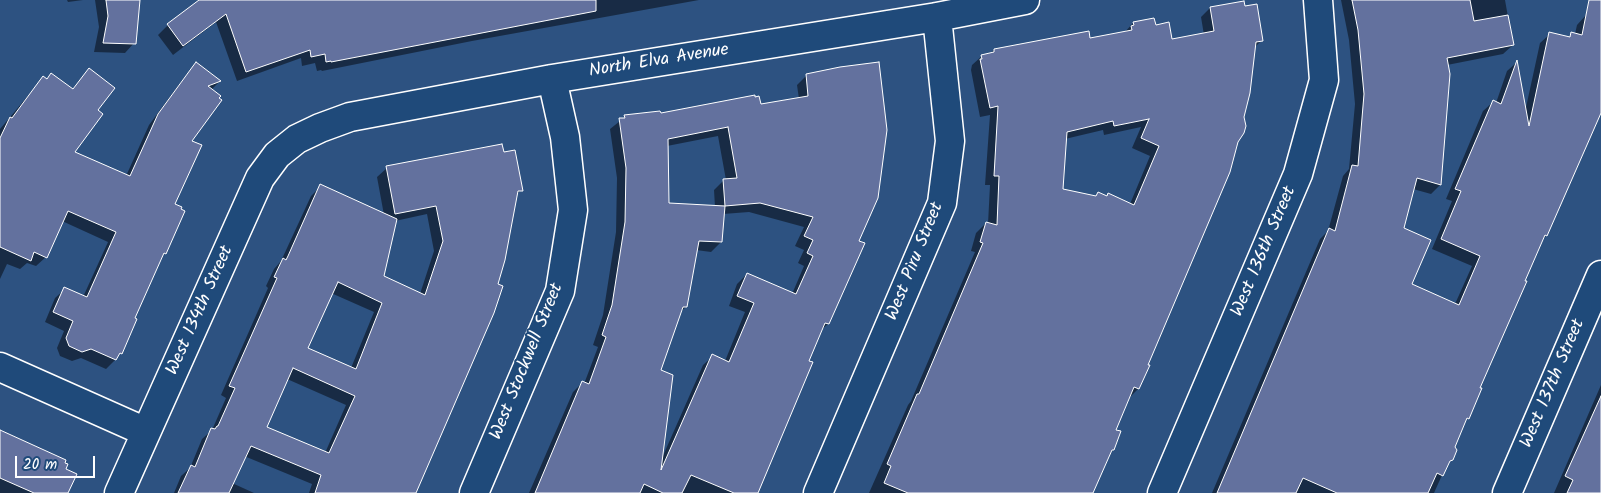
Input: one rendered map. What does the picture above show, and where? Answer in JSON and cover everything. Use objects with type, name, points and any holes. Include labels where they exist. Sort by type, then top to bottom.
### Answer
[{"type":"street","name":"North Elva Avenue","points":[[297,139],[350,117],[552,79],[937,17],[1025,0]]},
{"type":"street","name":"West 136th Street","points":[[1162,493],[1298,174],[1324,80],[1318,0]]},
{"type":"street","name":"West Piru Street","points":[[818,493],[942,203],[950,141],[937,17]]},
{"type":"street","name":"West Stockwell Street","points":[[474,493],[560,291],[574,210],[565,137],[552,79]]},
{"type":"street","name":"West 134th Street","points":[[119,493],[260,178],[277,155],[297,139]]},
{"type":"street","name":"West 137th Street","points":[[1507,493],[1601,275]]},
{"type":"street","points":[[0,367],[146,432]]},
{"type":"building","points":[[106,0],[140,0],[136,44],[103,43],[108,16]]},
{"type":"building","points":[[199,0],[596,0],[596,11],[331,62],[326,62],[325,54],[311,57],[310,50],[246,72],[226,14],[183,46],[167,24]]},
{"type":"building","points":[[1352,0],[1470,0],[1474,21],[1508,15],[1514,45],[1447,58],[1450,74],[1441,185],[1417,178],[1404,228],[1431,240],[1412,284],[1459,305],[1480,256],[1441,239],[1461,191],[1455,189],[1493,100],[1501,104],[1517,60],[1529,126],[1549,32],[1570,37],[1571,32],[1582,35],[1589,0],[1601,0],[1601,113],[1525,281],[1527,281],[1480,388],[1482,388],[1469,419],[1467,418],[1455,447],[1457,450],[1453,460],[1450,461],[1443,476],[1437,473],[1428,493],[1337,493],[1303,478],[1296,493],[1217,493],[1329,228],[1335,231],[1352,165],[1358,166],[1364,94],[1358,30]]},
{"type":"building","points":[[1244,1],[1245,6],[1257,4],[1263,41],[1256,42],[1250,93],[1244,117],[1246,126],[1238,142],[1230,172],[1148,365],[1150,365],[1139,389],[1134,387],[1116,430],[1121,431],[1114,450],[1112,450],[1093,493],[908,493],[884,483],[891,466],[887,464],[983,243],[980,242],[986,222],[997,225],[999,176],[994,176],[998,106],[990,108],[980,59],[982,59],[981,55],[994,52],[994,49],[1089,31],[1090,38],[1132,30],[1133,22],[1154,18],[1156,25],[1169,22],[1172,39],[1214,31],[1210,7]],"holes":[[[1149,119],[1141,138],[1159,146],[1134,205],[1108,193],[1107,196],[1098,192],[1096,196],[1063,189],[1067,132],[1113,121],[1114,126]]]},
{"type":"building","points":[[196,62],[221,81],[208,86],[221,96],[219,98],[222,100],[192,141],[202,145],[175,204],[182,207],[181,209],[185,211],[135,318],[137,319],[122,354],[120,353],[116,360],[91,349],[82,352],[69,346],[66,338],[73,321],[53,312],[64,287],[87,297],[116,232],[68,211],[47,258],[34,252],[31,261],[0,247],[0,138],[10,117],[12,118],[43,76],[47,79],[51,73],[73,89],[89,68],[115,88],[98,110],[103,114],[75,152],[130,176],[158,114]]},
{"type":"building","points":[[879,62],[887,130],[878,198],[859,241],[865,243],[829,324],[825,323],[809,361],[813,362],[758,493],[734,493],[691,475],[682,493],[663,493],[644,484],[640,493],[535,493],[582,381],[589,384],[606,337],[602,335],[612,305],[625,222],[626,168],[619,118],[625,118],[624,115],[660,111],[661,113],[755,95],[755,97],[759,96],[761,104],[808,96],[806,74]],"holes":[[[728,127],[737,178],[723,179],[725,206],[669,203],[668,139]],[[760,203],[813,217],[804,236],[813,240],[807,253],[813,256],[796,294],[747,273],[737,296],[754,303],[729,362],[712,354],[661,470],[673,375],[661,370],[683,307],[687,307],[699,241],[722,242],[725,206]]]},
{"type":"building","points":[[502,144],[504,152],[515,150],[523,191],[518,191],[505,260],[498,284],[503,286],[494,313],[416,493],[315,493],[321,475],[251,446],[229,493],[178,493],[191,465],[195,467],[211,428],[215,429],[218,426],[235,388],[229,386],[277,278],[274,277],[283,258],[286,260],[288,256],[320,184],[397,219],[384,276],[425,295],[443,241],[436,206],[395,214],[386,166]],"holes":[[[338,282],[382,303],[356,369],[308,348]],[[293,368],[355,396],[329,453],[267,427]]]},
{"type":"building","points":[[1601,396],[1601,493],[1567,493],[1573,480],[1565,476]]},
{"type":"building","points":[[0,430],[66,460],[65,463],[68,464],[66,469],[77,474],[68,493],[34,493],[0,478]]}]
